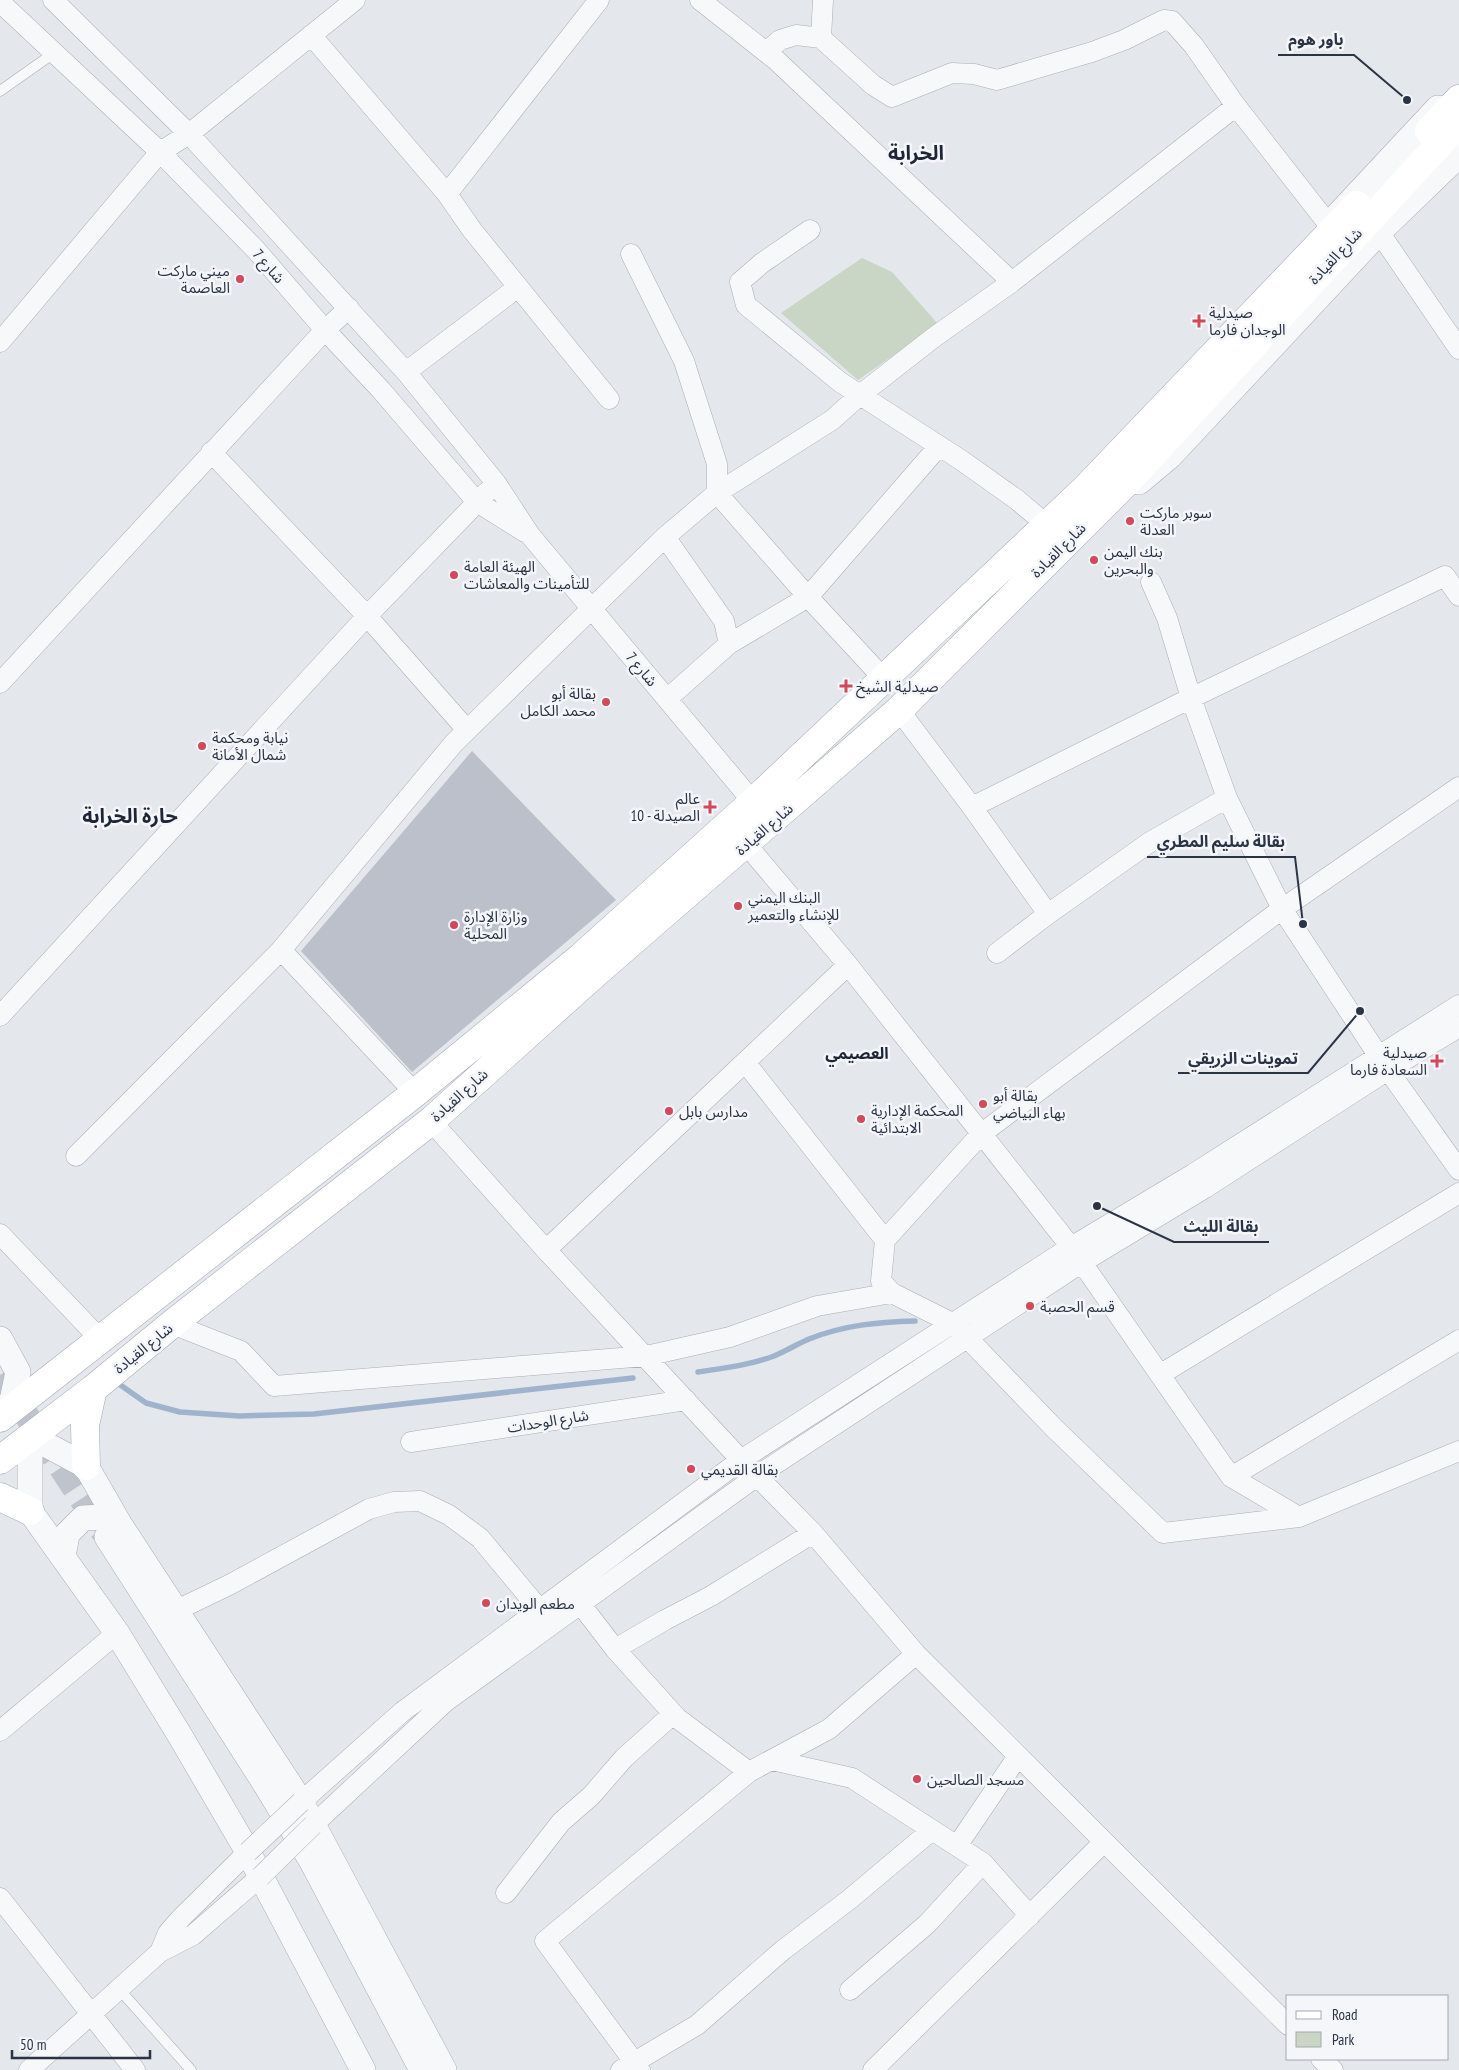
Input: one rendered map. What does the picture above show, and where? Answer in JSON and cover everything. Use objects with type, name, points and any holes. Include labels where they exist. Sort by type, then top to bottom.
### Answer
[{"type":"main road","name":"شارع القيادة","points":[[4,1412],[415,1093],[581,957],[753,802],[1046,525],[1094,497],[1124,485],[1455,94]]},
{"type":"main road","name":"شارع القيادة","points":[[1337,232],[1459,123]]},
{"type":"main road","name":"شارع القيادة","points":[[0,1460],[93,1389],[172,1324],[431,1121],[597,972],[899,710],[1094,497]]},
{"type":"main road","points":[[86,1466],[85,1425],[93,1389]]},
{"type":"main road","points":[[0,1497],[30,1511]]},
{"type":"street","points":[[0,342],[160,152],[189,134],[355,0]]},
{"type":"street","points":[[447,194],[599,0]]},
{"type":"street","points":[[700,0],[766,51],[1012,282]]},
{"type":"street","points":[[821,38],[823,0]]},
{"type":"street","name":"شارع 7","points":[[0,2],[160,152],[256,250],[325,330],[381,390],[477,502],[530,535]]},
{"type":"street","name":"شارع 7","points":[[59,2],[189,134],[350,308],[406,372],[496,482],[530,535],[753,802]]},
{"type":"street","points":[[766,51],[780,40],[796,35],[821,38],[873,85],[892,97],[952,73],[974,74],[997,80],[1092,52],[1124,40],[1164,20],[1172,21],[1194,46],[1236,106],[1337,232]]},
{"type":"street","points":[[311,35],[447,194],[472,230],[609,399]]},
{"type":"street","points":[[76,1156],[281,950],[467,730],[665,538],[717,493],[832,420],[860,394],[933,338],[1012,282],[1236,106]]},
{"type":"street","points":[[1094,497],[1138,483],[1170,456],[1233,391],[1379,232],[1459,155]]},
{"type":"street","points":[[810,230],[762,263],[740,282],[746,305],[840,382],[939,446],[1016,499],[1046,525]]},
{"type":"street","points":[[1379,232],[1459,349]]},
{"type":"street","points":[[631,254],[684,361],[718,464],[717,493],[808,597],[884,679]]},
{"type":"street","points":[[406,372],[518,287]]},
{"type":"street","points":[[0,683],[211,452],[325,330],[350,308]]},
{"type":"street","points":[[667,699],[729,644],[808,597],[939,446]]},
{"type":"street","points":[[211,452],[367,616],[467,730]]},
{"type":"street","points":[[0,1016],[367,616],[496,482]]},
{"type":"street","points":[[665,538],[724,621],[729,644]]},
{"type":"street","points":[[972,807],[1191,698],[1445,576],[1459,596]]},
{"type":"street","points":[[1151,582],[1167,618],[1191,698],[1226,798],[1282,909],[1383,1062],[1459,1170]]},
{"type":"street","points":[[899,710],[972,807],[1048,914]]},
{"type":"street","points":[[1459,787],[1282,909],[981,1134],[885,1240],[881,1281],[892,1293],[954,1324],[1054,1428],[1162,1533],[1300,1517],[1459,1450]]},
{"type":"street","points":[[997,953],[1048,914],[1150,842],[1226,798]]},
{"type":"street","points":[[746,844],[848,965],[1076,1255],[1232,1477],[1300,1517]]},
{"type":"street","points":[[281,950],[415,1093]]},
{"type":"street","points":[[546,1250],[848,965]]},
{"type":"street","points":[[160,1952],[168,1933],[181,1918],[301,1802],[402,1712],[741,1460],[954,1324],[1076,1255],[1205,1188],[1383,1062],[1459,1005]]},
{"type":"street","points":[[1383,1062],[1459,1026]]},
{"type":"street","points":[[745,1062],[885,1240]]},
{"type":"street","points":[[431,1121],[546,1250],[741,1460],[813,1533],[916,1654],[1286,2023]]},
{"type":"street","points":[[1161,1374],[1459,1193]]},
{"type":"street","points":[[0,1234],[100,1339]]},
{"type":"street","points":[[29,2070],[160,1952],[194,1935],[260,1877],[445,1702],[757,1476],[968,1339],[1076,1255]]},
{"type":"street","points":[[172,1324],[241,1351],[274,1386],[646,1356],[730,1337],[817,1306],[892,1293]]},
{"type":"street","points":[[0,1339],[18,1372],[4,1412]]},
{"type":"street","points":[[1232,1477],[1459,1340]]},
{"type":"street","name":"شارع الوحدات","points":[[411,1442],[686,1400]]},
{"type":"street","points":[[363,2070],[248,1852],[117,1634],[30,1511],[30,1436],[86,1466],[107,1536],[304,1875],[403,2070]]},
{"type":"street","points":[[177,1610],[230,1585],[369,1509],[394,1502],[420,1501],[449,1515],[480,1538],[539,1609]]},
{"type":"street","points":[[63,1556],[67,1534],[83,1518],[104,1517],[107,1536],[264,1782],[311,1860],[422,2070]]},
{"type":"street","points":[[615,1649],[711,1596],[813,1533]]},
{"type":"street","points":[[107,1536],[177,1610],[301,1802],[444,2070]]},
{"type":"street","points":[[568,1588],[615,1649],[673,1714],[749,1772]]},
{"type":"street","points":[[0,1731],[117,1634]]},
{"type":"street","points":[[916,1654],[829,1729],[749,1772],[545,1941],[632,2067],[697,2025],[783,1950],[850,1899],[932,1830]]},
{"type":"street","points":[[506,1892],[561,1822],[591,1796],[624,1758],[673,1714]]},
{"type":"street","points":[[957,1846],[1018,1756]]},
{"type":"street","points":[[772,1760],[852,1778],[982,1863],[1030,1916]]},
{"type":"street","points":[[873,2070],[1104,1842]]},
{"type":"street","points":[[850,1990],[927,1924],[982,1863]]},
{"type":"street","points":[[0,1898],[135,2070]]},
{"type":"street","points":[[1322,2060],[1333,2070]]},
{"type":"lane","points":[[0,91],[54,53]]},
{"type":"lane","points":[[119,1990],[191,2070]]},
{"type":"green space","points":[[862,258],[892,272],[938,324],[858,380],[781,313]]},
{"type":"building","name":"وزارة الإدارة المحلية","points":[[472,751],[616,900],[412,1072],[301,951]]},
{"type":"waterway","points":[[698,1372],[756,1362],[835,1330],[874,1323],[915,1321]]},
{"type":"waterway","points":[[119,1384],[146,1403],[180,1412],[239,1416],[314,1414],[633,1378]]},
{"type":"tunnel","points":[[0,1375],[104,1533]]},
{"type":"place","name":"باور هوم","points":[[1407,100]]},
{"type":"place","name":"ميني ماركت العاصمة","points":[[240,279]]},
{"type":"place","name":"صيدلية الوجدان فارما","points":[[1199,321]]},
{"type":"place","name":"سوبر ماركت العدلة","points":[[1130,521]]},
{"type":"place","name":"بنك اليمن والبحرين","points":[[1094,560]]},
{"type":"place","name":"الهيئة العامة للتأمينات والمعاشات","points":[[454,575]]},
{"type":"place","name":"صيدلية الشيخ","points":[[846,686]]},
{"type":"place","name":"بقالة أبو محمد الكامل","points":[[606,702]]},
{"type":"place","name":"نيابة ومحكمة شمال الأمانة","points":[[202,746]]},
{"type":"place","name":"عالم الصيدلة - 10","points":[[710,807]]},
{"type":"place","name":"البنك اليمني للإنشاء والتعمير","points":[[738,906]]},
{"type":"place","name":"بقالة سليم المطري","points":[[1303,924]]},
{"type":"place","name":"وزارة الإدارة المحلية","points":[[454,925]]},
{"type":"place","name":"تموينات الزريقي","points":[[1360,1011]]},
{"type":"place","name":"صيدلية السعادة فارما","points":[[1437,1061]]},
{"type":"place","name":"بقالة أبو بهاء البياضي","points":[[983,1104]]},
{"type":"place","name":"مدارس بابل","points":[[669,1111]]},
{"type":"place","name":"المحكمة الإدارية الابتدائية","points":[[861,1119]]},
{"type":"place","name":"بقالة الليث","points":[[1097,1206]]},
{"type":"place","name":"قسم الحصبة","points":[[1030,1306]]},
{"type":"place","name":"بقالة القديمي","points":[[691,1469]]},
{"type":"place","name":"مطعم الويدان","points":[[486,1603]]},
{"type":"place","name":"مسجد الصالحين","points":[[917,1779]]},
{"type":"district","name":"الخرابة","points":[[916,153]]},
{"type":"district","name":"حارة الخرابة","points":[[130,816]]},
{"type":"district","name":"العصيمي","points":[[857,1053]]}]
